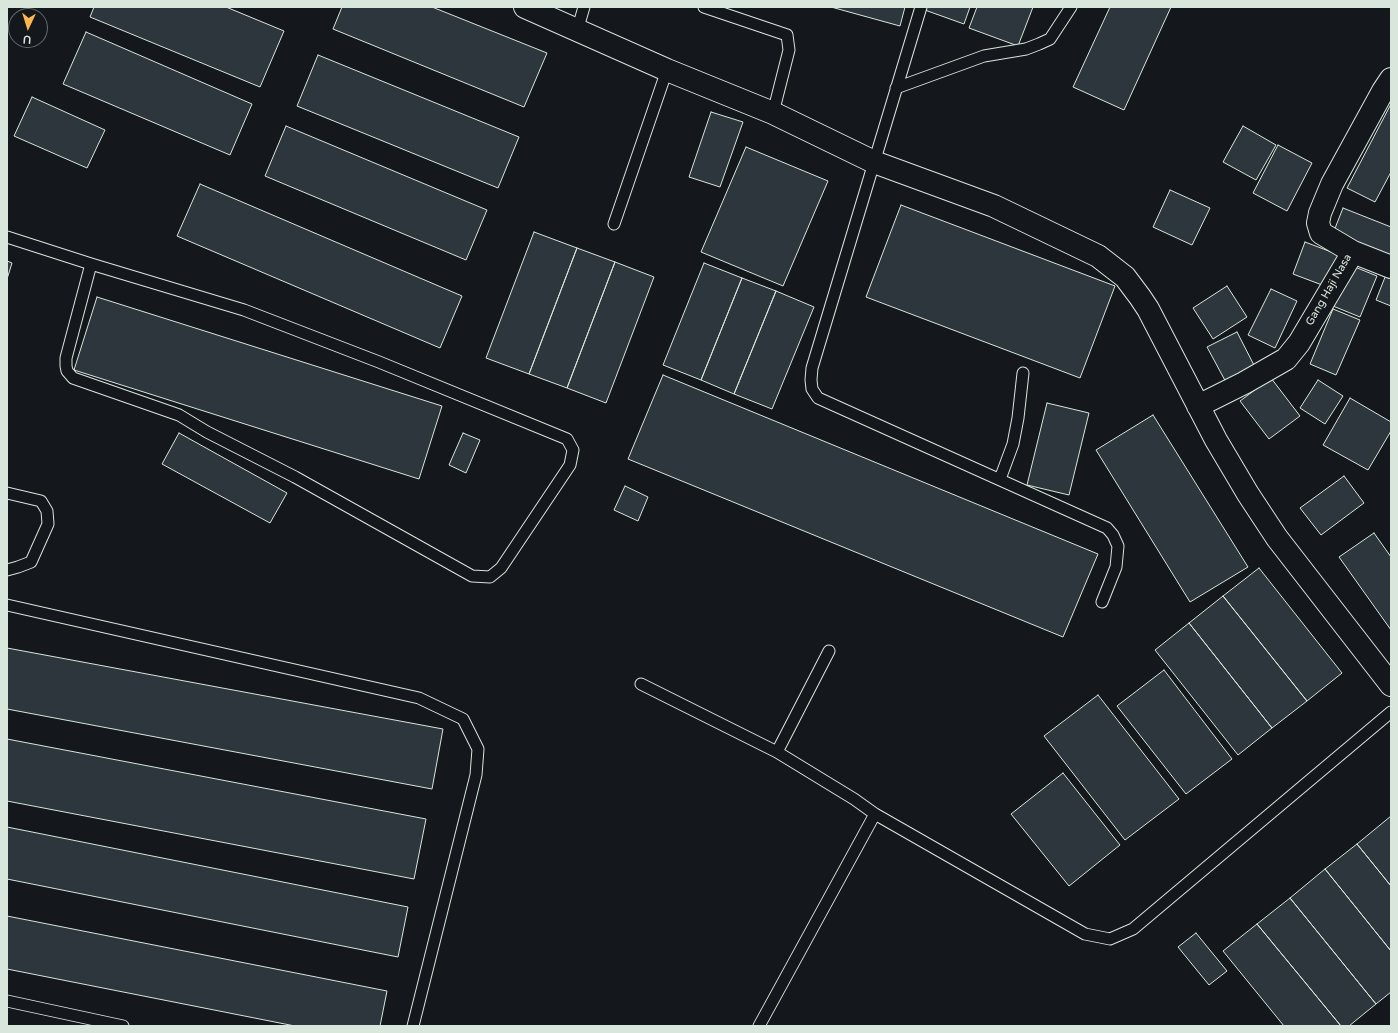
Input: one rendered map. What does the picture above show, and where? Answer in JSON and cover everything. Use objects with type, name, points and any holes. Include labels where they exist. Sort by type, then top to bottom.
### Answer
[{"type":"street","points":[[524,7],[667,70],[773,113],[874,162],[994,206],[1098,256],[1125,277],[1148,308],[1198,406],[1248,494],[1277,538],[1391,685]]},
{"type":"street","name":"Gang Haji Nasa","points":[[1198,406],[1244,383],[1286,359],[1299,343],[1353,252],[1321,233],[1318,223],[1320,213],[1332,184],[1391,79]]},
{"type":"street","points":[[1353,252],[1391,267]]},
{"type":"lane","points":[[577,31],[584,7]]},
{"type":"lane","points":[[704,7],[787,35],[789,50],[773,113]]},
{"type":"lane","points":[[921,7],[812,368],[812,388],[818,398],[1108,528],[1118,546],[1116,567],[1102,602]]},
{"type":"lane","points":[[896,88],[984,56],[1026,49],[1050,39],[1071,7]]},
{"type":"lane","points":[[614,224],[667,70]]},
{"type":"lane","points":[[7,237],[244,310],[379,362],[567,439],[573,450],[570,465],[501,568],[490,577],[472,576],[295,477],[207,432],[179,415],[73,378],[67,371],[66,358],[91,264]]},
{"type":"lane","points":[[1000,480],[1013,444],[1018,418],[1023,373]]},
{"type":"lane","points":[[7,493],[41,501],[47,511],[48,524],[31,562],[7,570]]},
{"type":"lane","points":[[7,605],[419,698],[463,719],[478,748],[476,775],[413,1026]]},
{"type":"lane","points":[[777,752],[829,651]]},
{"type":"lane","points":[[641,684],[777,752],[854,799],[875,814],[1085,934],[1110,939],[1133,929],[1391,712]]},
{"type":"lane","points":[[759,1026],[875,814]]},
{"type":"lane","points":[[7,1001],[123,1026]]},
{"type":"building","points":[[94,7],[226,7],[284,31],[260,87],[90,17]]},
{"type":"building","points":[[342,7],[432,7],[547,53],[524,107],[333,29]]},
{"type":"building","points":[[831,7],[905,7],[900,26]]},
{"type":"building","points":[[922,7],[970,7],[964,24],[922,9]]},
{"type":"building","points":[[977,7],[1033,7],[1018,46],[969,28]]},
{"type":"building","points":[[1110,7],[1171,7],[1124,110],[1073,87]]},
{"type":"building","points":[[86,32],[252,104],[230,155],[63,84]]},
{"type":"building","points":[[318,55],[519,137],[498,188],[297,106]]},
{"type":"building","points":[[32,97],[105,130],[87,168],[14,136]]},
{"type":"building","points":[[1391,104],[1391,172],[1375,202],[1347,188]]},
{"type":"building","points":[[711,112],[743,122],[720,187],[689,177]]},
{"type":"building","points":[[286,126],[487,210],[466,260],[265,176]]},
{"type":"building","points":[[1243,126],[1276,145],[1256,180],[1223,162]]},
{"type":"building","points":[[1278,145],[1312,163],[1287,211],[1253,193]]},
{"type":"building","points":[[746,147],[828,181],[783,286],[701,252]]},
{"type":"building","points":[[200,184],[462,296],[440,348],[177,236]]},
{"type":"building","points":[[1170,190],[1210,208],[1192,245],[1153,227]]},
{"type":"building","points":[[901,205],[1115,286],[1080,378],[866,297]]},
{"type":"building","points":[[1343,208],[1391,227],[1391,260],[1332,236]]},
{"type":"building","points":[[534,232],[577,248],[529,374],[486,358]]},
{"type":"building","points":[[1305,242],[1342,256],[1330,288],[1293,274]]},
{"type":"building","points":[[577,248],[615,262],[567,388],[529,374]]},
{"type":"building","points":[[7,261],[12,263],[7,279]]},
{"type":"building","points":[[615,262],[654,277],[606,403],[567,388]]},
{"type":"building","points":[[704,263],[742,278],[701,380],[663,365]]},
{"type":"building","points":[[1350,265],[1377,276],[1360,317],[1333,306]]},
{"type":"building","points":[[1389,267],[1391,268],[1391,306],[1376,300]]},
{"type":"building","points":[[742,278],[776,291],[734,394],[701,380]]},
{"type":"building","points":[[1227,286],[1247,317],[1213,339],[1193,308]]},
{"type":"building","points":[[1271,289],[1297,301],[1275,348],[1248,335]]},
{"type":"building","points":[[776,291],[814,307],[772,409],[734,394]]},
{"type":"building","points":[[97,297],[442,406],[419,479],[74,370]]},
{"type":"building","points":[[1333,309],[1360,320],[1336,375],[1310,364]]},
{"type":"building","points":[[1237,332],[1257,371],[1228,386],[1207,347]]},
{"type":"building","points":[[663,375],[1098,554],[1063,637],[628,459]]},
{"type":"building","points":[[1271,378],[1300,416],[1269,439],[1240,401]]},
{"type":"building","points":[[1318,380],[1343,396],[1325,424],[1300,408]]},
{"type":"building","points":[[1350,398],[1391,422],[1391,431],[1368,470],[1323,445]]},
{"type":"building","points":[[1047,403],[1089,413],[1069,495],[1027,485]]},
{"type":"building","points":[[1153,415],[1248,567],[1190,602],[1096,450]]},
{"type":"building","points":[[179,433],[287,493],[270,523],[162,464]]},
{"type":"building","points":[[463,433],[480,440],[466,473],[449,465]]},
{"type":"building","points":[[1344,476],[1364,503],[1321,535],[1300,508]]},
{"type":"building","points":[[625,486],[648,497],[638,521],[614,510]]},
{"type":"building","points":[[1374,533],[1391,557],[1391,630],[1339,557]]},
{"type":"building","points":[[1259,568],[1342,673],[1307,701],[1223,596]]},
{"type":"building","points":[[1223,596],[1307,701],[1272,728],[1189,623]]},
{"type":"building","points":[[1189,623],[1272,728],[1238,755],[1155,650]]},
{"type":"building","points":[[7,648],[443,729],[432,789],[7,709]]},
{"type":"building","points":[[1164,670],[1232,759],[1186,794],[1117,706]]},
{"type":"building","points":[[1098,695],[1179,799],[1125,840],[1044,736]]},
{"type":"building","points":[[7,739],[426,819],[414,879],[7,801]]},
{"type":"building","points":[[1063,773],[1120,845],[1069,886],[1011,814]]},
{"type":"building","points":[[1391,816],[1391,886],[1357,844]]},
{"type":"building","points":[[7,827],[408,907],[398,957],[7,879]]},
{"type":"building","points":[[1357,844],[1391,886],[1391,951],[1325,869]]},
{"type":"building","points":[[1325,869],[1391,951],[1391,992],[1376,1004],[1290,898]]},
{"type":"building","points":[[1290,898],[1376,1004],[1349,1026],[1341,1026],[1257,924]]},
{"type":"building","points":[[7,916],[387,991],[380,1026],[295,1026],[7,969]]},
{"type":"building","points":[[1257,924],[1341,1026],[1284,1026],[1223,951]]},
{"type":"building","points":[[1196,933],[1227,971],[1209,985],[1178,947]]}]
